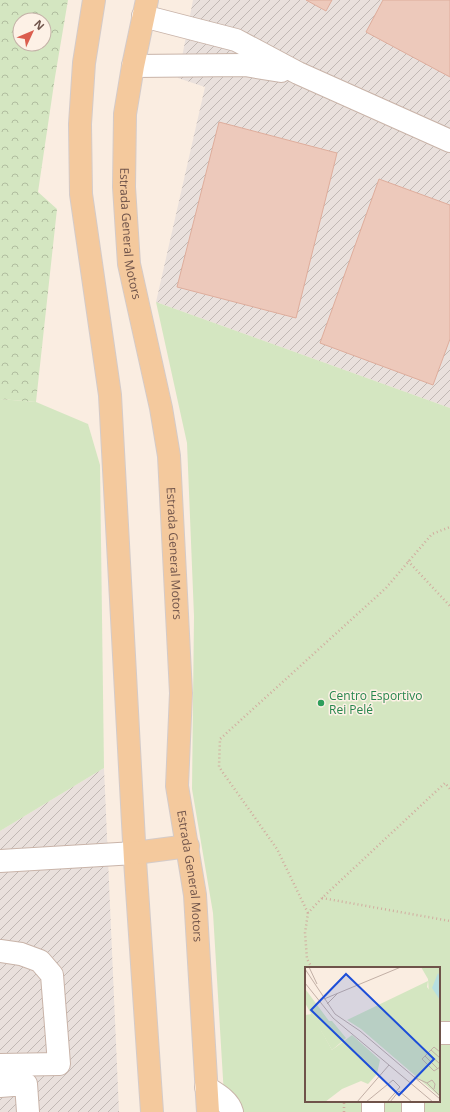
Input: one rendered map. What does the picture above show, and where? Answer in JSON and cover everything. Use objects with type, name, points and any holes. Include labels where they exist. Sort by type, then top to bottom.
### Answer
[{"type":"main road","points":[[94,0],[84,63],[80,124],[81,194],[110,395],[135,853],[152,1112]]},
{"type":"main road","name":"Estrada General Motors","points":[[145,8],[125,114],[124,187],[129,264],[161,408],[169,456],[181,693],[177,786],[195,895],[208,1112]]},
{"type":"main road","points":[[135,853],[188,846]]},
{"type":"lane","points":[[145,8],[236,40],[298,73],[450,141]]},
{"type":"lane","points":[[133,66],[245,66],[298,73]]},
{"type":"lane","points":[[0,861],[135,853]]},
{"type":"lane","points":[[0,951],[21,954],[40,961],[52,975],[59,1064],[0,1064]]},
{"type":"lane","points":[[0,1086],[26,1084],[28,1112]]},
{"type":"lane","points":[[206,1087],[220,1096],[232,1112]]},
{"type":"path","points":[[311,967],[307,959],[305,933],[308,913],[277,849],[219,767],[220,739],[386,588],[432,534],[450,527]]},
{"type":"path","points":[[408,561],[450,606]]},
{"type":"path","points":[[308,913],[322,898],[445,783],[450,788]]},
{"type":"path","points":[[322,898],[450,921]]},
{"type":"shaded area","points":[[193,0],[450,0],[450,408],[156,302],[205,87],[178,78]]},
{"type":"shaded area","points":[[104,768],[119,1112],[0,1112],[0,831]]},
{"type":"green space","points":[[0,0],[68,0],[38,192],[57,209],[36,402],[0,399]]},
{"type":"green space","name":"Centro Esportivo Rei Pelé","points":[[156,302],[450,408],[450,1112],[225,1112],[213,913],[192,789],[194,616],[187,443]]},
{"type":"green space","points":[[0,399],[36,402],[88,424],[100,465],[104,768],[0,831]]},
{"type":"building","points":[[306,0],[332,0],[326,11]]},
{"type":"building","points":[[383,0],[450,0],[450,77],[366,32]]},
{"type":"building","points":[[219,122],[337,153],[296,318],[177,287]]},
{"type":"building","points":[[379,179],[450,205],[450,339],[433,385],[320,343]]},
{"type":"place","name":"Centro Esportivo Rei Pelé","points":[[321,703]]}]
